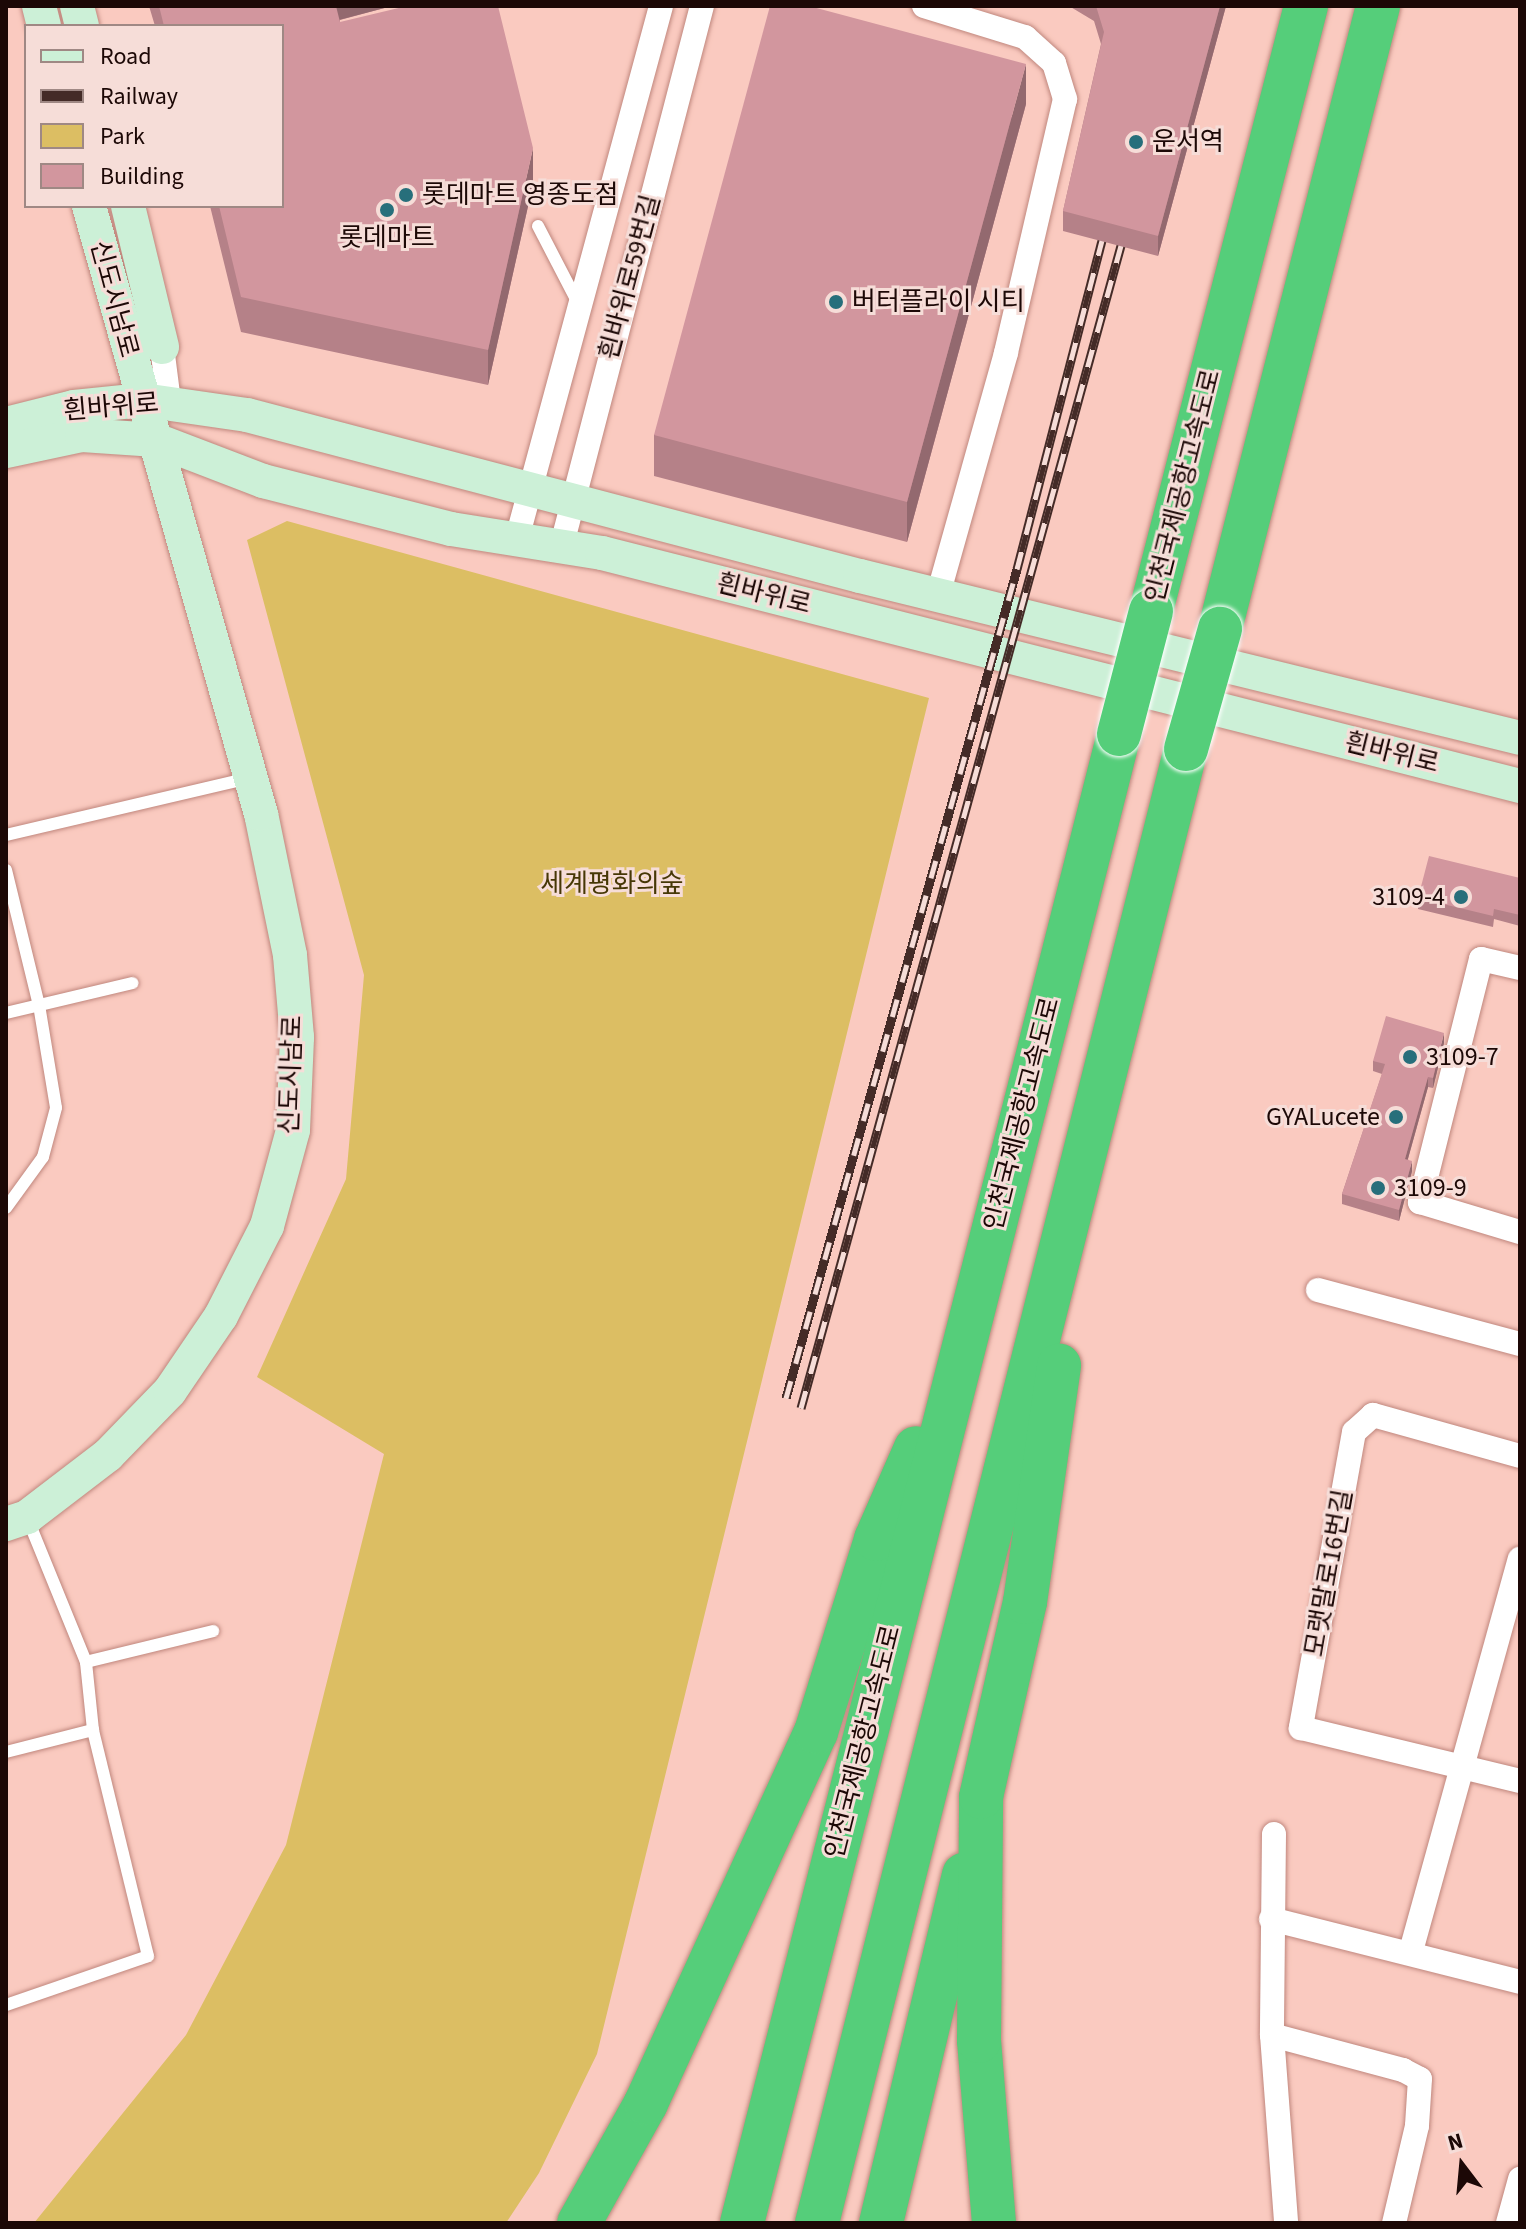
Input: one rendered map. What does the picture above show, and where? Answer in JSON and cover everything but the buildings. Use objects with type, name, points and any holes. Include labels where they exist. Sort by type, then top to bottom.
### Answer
[{"type":"highway","name":"인천국제공항고속도로","points":[[742,2223],[1306,6]]},
{"type":"highway","points":[[817,2223],[1186,749],[1220,629],[1378,6]]},
{"type":"highway","points":[[881,2223],[1025,1602],[1092,1133]]},
{"type":"highway","points":[[579,2223],[646,2103],[816,1732],[876,1539],[965,1340]]},
{"type":"highway","points":[[981,1797],[979,2041],[994,2223]]},
{"type":"street","name":"흰바위로59번길","points":[[516,542],[661,6]]},
{"type":"street","name":"흰바위로59번길","points":[[561,548],[570,503],[702,6]]},
{"type":"street","points":[[924,6],[1025,37],[1054,63],[1065,99],[1006,353],[938,595]]},
{"type":"street","name":"신도시남로","points":[[16,1521],[108,1455],[170,1391],[221,1316],[267,1226],[293,1130],[297,1037],[290,955],[252,777],[184,529],[156,401],[90,208]]},
{"type":"street","name":"신도시남로","points":[[128,208],[162,347],[156,401]]},
{"type":"street","name":"흰바위로","points":[[6,424],[74,407],[156,401],[247,415],[570,503],[1520,738]]},
{"type":"street","name":"흰바위로","points":[[6,451],[82,435],[165,443],[263,481],[516,542],[602,553],[1520,786]]},
{"type":"street","points":[[1520,968],[1481,959],[1420,1202],[1520,1232]]},
{"type":"street","points":[[1318,1290],[1520,1344]]},
{"type":"street","name":"모랫말로16번길","points":[[1520,1456],[1373,1415],[1354,1432],[1301,1728],[1460,1769],[1520,1781]]},
{"type":"street","points":[[1411,1951],[1520,1559]]},
{"type":"street","points":[[1274,1834],[1272,2035],[1286,2223]]},
{"type":"street","points":[[1271,1919],[1411,1951],[1520,1982]]},
{"type":"street","points":[[1272,2035],[1403,2070],[1420,2079],[1417,2126],[1394,2223]]},
{"type":"street","points":[[1508,2223],[1520,2179]]},
{"type":"lane","points":[[538,226],[580,306]]},
{"type":"lane","points":[[6,835],[252,777]]},
{"type":"lane","points":[[6,870],[39,1005],[56,1108],[43,1157],[6,1208]]},
{"type":"lane","points":[[6,1013],[133,983]]},
{"type":"lane","points":[[6,2005],[148,1956],[93,1730],[86,1662],[16,1521]]},
{"type":"lane","points":[[86,1662],[213,1631]]},
{"type":"lane","points":[[6,1752],[93,1730]]},
{"type":"green space","name":"세계평화의숲","points":[[287,521],[929,698],[597,2054],[539,2173],[506,2223],[34,2223],[186,2035],[286,1845],[384,1454],[257,1377],[346,1179],[364,975],[247,540]]},
{"type":"railway","points":[[786,1398],[1017,569],[1107,221]]},
{"type":"railway","points":[[801,1408],[1127,224]]},
{"type":"place","name":"운서역","points":[[1136,142]]},
{"type":"place","name":"롯데마트 영종도점","points":[[406,195]]},
{"type":"place","name":"롯데마트","points":[[387,210]]},
{"type":"place","name":"버터플라이 시티","points":[[836,302]]},
{"type":"place","name":"3109-4","points":[[1461,897]]},
{"type":"place","name":"3109-7","points":[[1410,1057]]},
{"type":"place","name":"GYALucete","points":[[1396,1117]]},
{"type":"place","name":"3109-9","points":[[1378,1188]]}]
